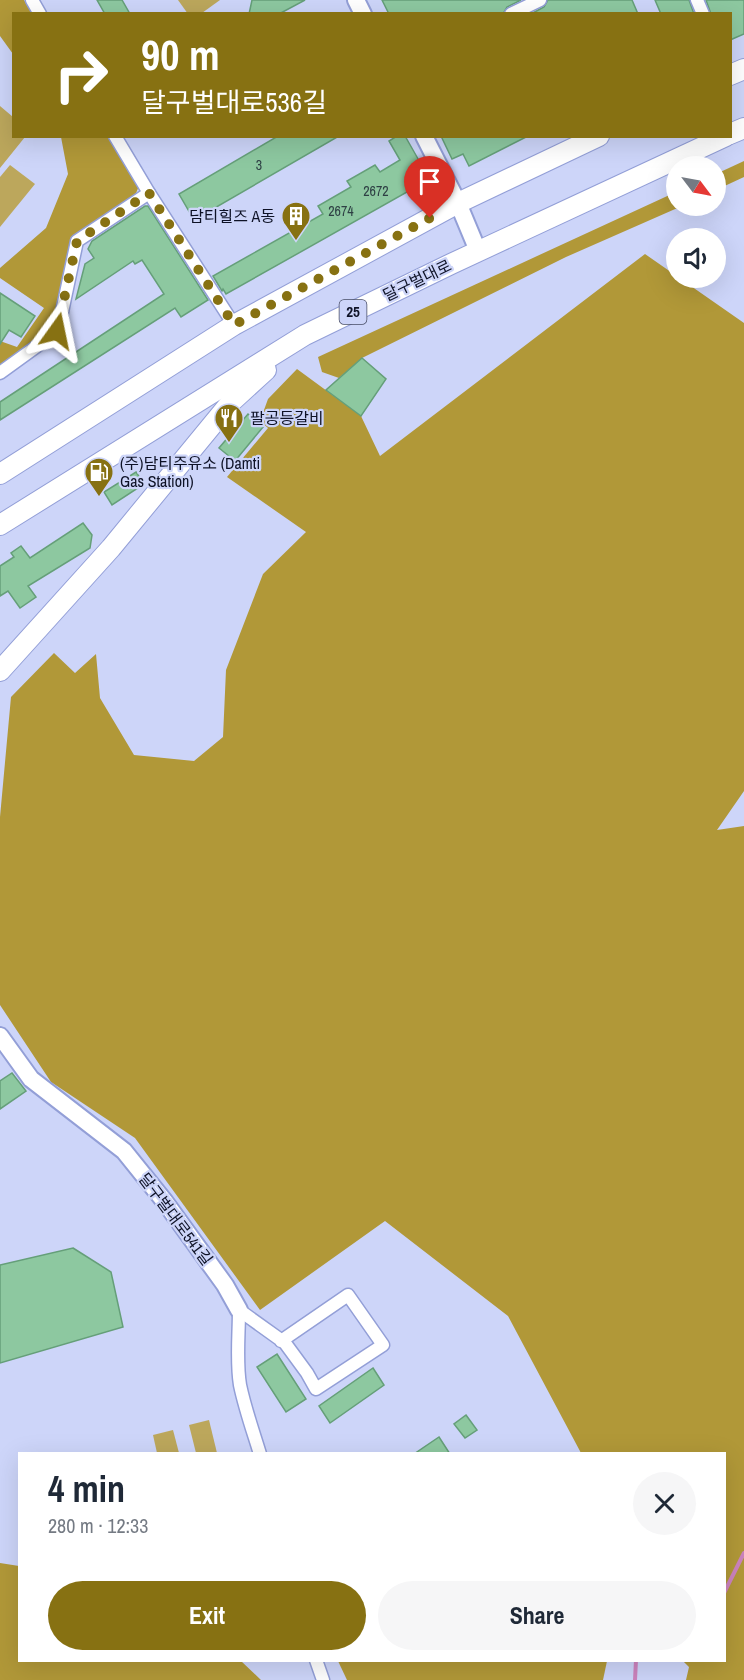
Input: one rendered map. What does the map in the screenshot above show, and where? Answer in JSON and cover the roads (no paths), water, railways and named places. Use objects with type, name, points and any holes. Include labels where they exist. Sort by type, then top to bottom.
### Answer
[{"type":"main road","points":[[0,474],[234,325],[458,203],[595,138]]},
{"type":"main road","name":"달구벌대로","points":[[0,525],[305,335],[722,138]]},
{"type":"main road","points":[[0,671],[111,548],[231,402],[305,335]]},
{"type":"street","points":[[515,12],[540,0]]},
{"type":"street","points":[[116,138],[234,325]]},
{"type":"street","points":[[425,138],[458,203],[478,252]]},
{"type":"street","points":[[0,373],[57,331],[77,241],[149,193]]},
{"type":"street","name":"달구벌대로541길","points":[[0,1036],[31,1079],[124,1151],[165,1202],[225,1285],[239,1310]]},
{"type":"street","points":[[239,1310],[281,1341],[307,1373],[316,1389],[382,1345],[348,1295],[281,1341]]},
{"type":"street","points":[[239,1310],[240,1384],[259,1452]]},
{"type":"street","points":[[317,1662],[323,1680]]},
{"type":"waterway","points":[[726,1589],[744,1553]]},
{"type":"waterway","points":[[635,1680],[636,1662]]},
{"type":"place","name":"담티힐즈 A동","points":[[296,242]]},
{"type":"place","name":"팔공등갈비","points":[[229,444]]},
{"type":"place","name":"(주)담티주유소 (Damti Gas Station)","points":[[99,498]]}]
